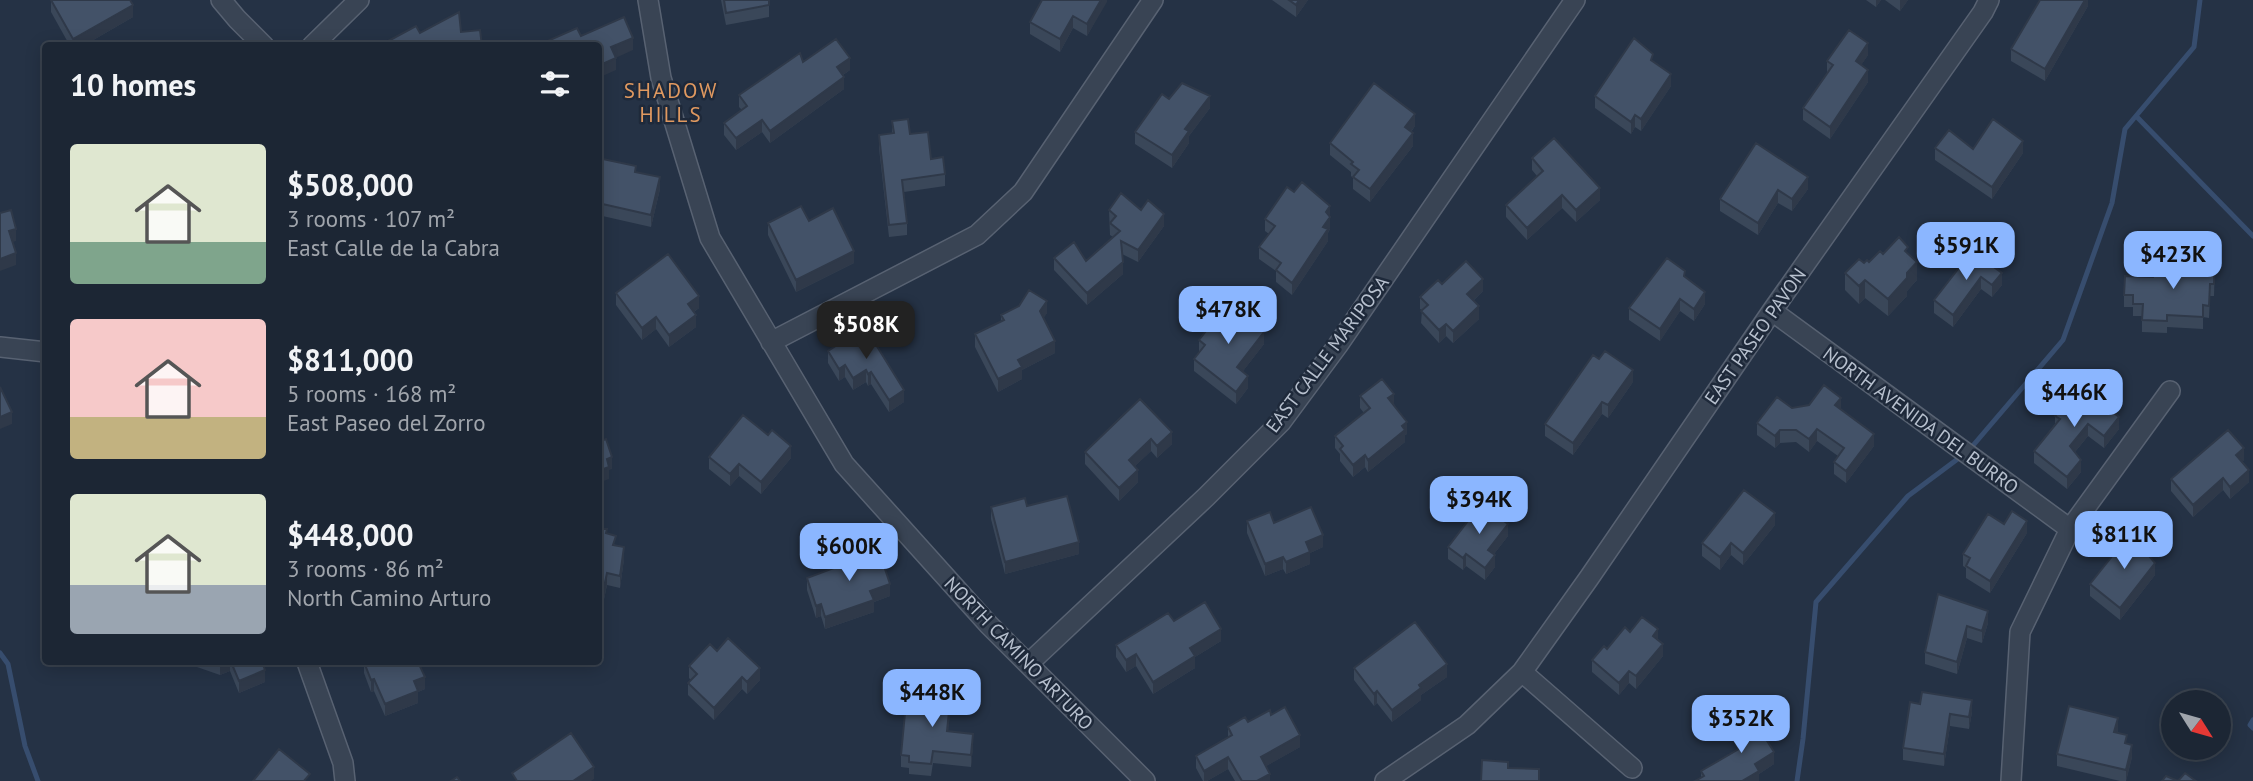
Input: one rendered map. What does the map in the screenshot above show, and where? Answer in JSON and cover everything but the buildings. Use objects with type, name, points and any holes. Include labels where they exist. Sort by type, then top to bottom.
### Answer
[{"type":"street","points":[[221,0],[260,42]]},
{"type":"street","points":[[316,42],[359,0]]},
{"type":"street","name":"NORTH CAMINO ARTURO","points":[[648,0],[661,78],[710,239],[844,464],[988,624],[1145,781]]},
{"type":"street","points":[[771,342],[977,235],[1023,192],[1153,0]]},
{"type":"street","name":"EAST CALLE MARIPOSA","points":[[1028,664],[1206,497],[1281,422],[1338,345],[1575,0]]},
{"type":"street","name":"EAST PASEO PAVON","points":[[1385,781],[1467,725],[1521,672],[1597,567],[1989,0]]},
{"type":"street","name":"NORTH AVENIDA DEL BURRO","points":[[1772,311],[2070,529]]},
{"type":"street","points":[[0,347],[42,352]]},
{"type":"street","points":[[2011,781],[2020,632],[2070,529],[2170,391]]},
{"type":"street","points":[[308,665],[343,763],[345,781]]},
{"type":"street","points":[[1521,672],[1632,768]]},
{"type":"waterway","points":[[1970,449],[2063,340],[2112,203],[2125,129],[2194,47],[2200,0]]},
{"type":"waterway","points":[[2136,116],[2253,236]]},
{"type":"waterway","points":[[1797,781],[1816,602],[1908,496],[1963,455]]},
{"type":"waterway","points":[[0,653],[8,664],[25,746],[38,781]]},
{"type":"waterway","points":[[2253,720],[2250,725],[2253,728]]},
{"type":"district","name":"SHADOW HILLS","points":[[671,102]]}]
